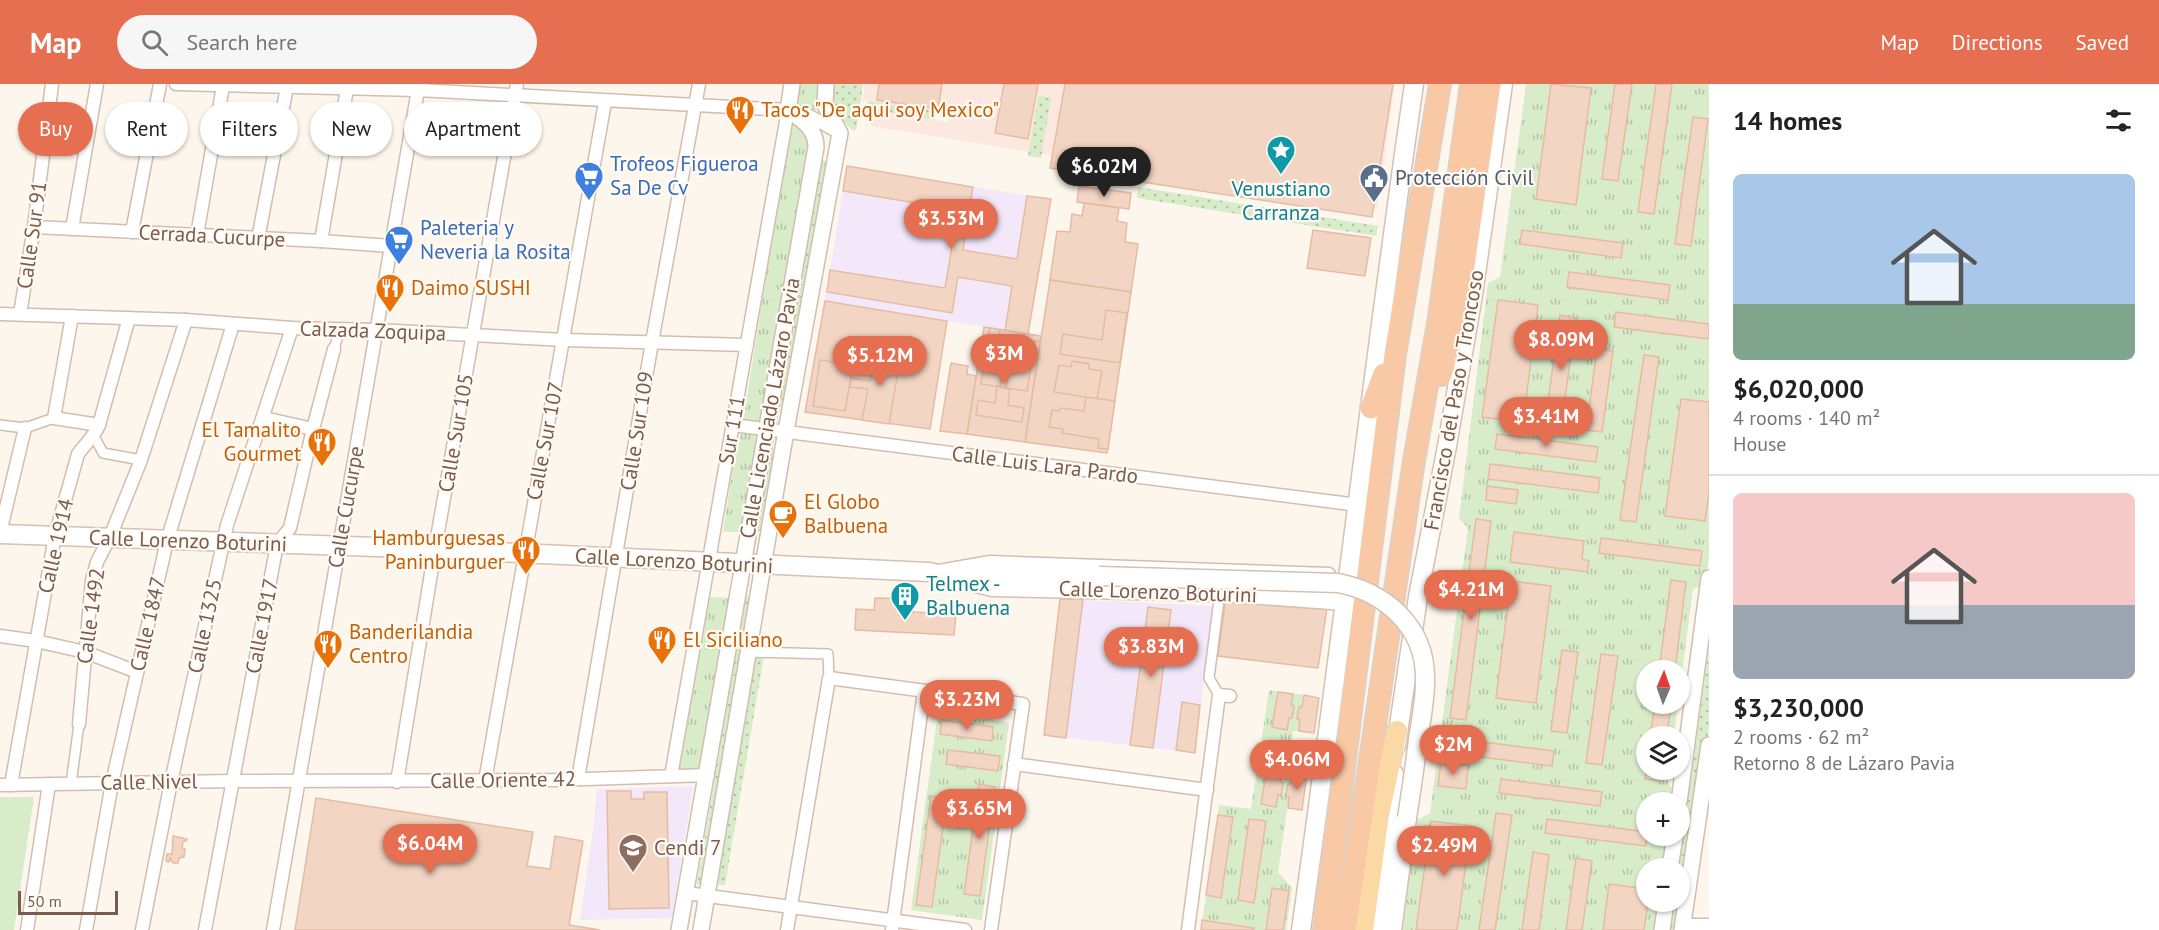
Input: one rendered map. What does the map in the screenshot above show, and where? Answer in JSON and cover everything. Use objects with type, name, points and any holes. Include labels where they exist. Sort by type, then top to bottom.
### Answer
[{"type":"highway","points":[[1324,930],[1395,355],[1440,84]]},
{"type":"highway","name":"Francisco del Paso y Troncoso","points":[[1346,930],[1413,467],[1439,317],[1471,84]]},
{"type":"highway","points":[[1413,467],[1456,321],[1490,84]]},
{"type":"highway","points":[[1371,408],[1385,368],[1395,355]]},
{"type":"main road","points":[[1301,930],[1371,408],[1380,320],[1414,84]]},
{"type":"main road","name":"Francisco del Paso y Troncoso","points":[[1378,930],[1391,819],[1397,731],[1418,597],[1473,295],[1503,84]]},
{"type":"main road","name":"Calle Lorenzo Boturini","points":[[0,533],[167,541],[435,549],[929,572],[993,587],[1220,592],[1346,601]]},
{"type":"main road","points":[[929,572],[1332,583],[1364,590],[1388,604],[1404,620],[1416,637],[1425,674],[1424,704],[1392,930]]},
{"type":"main road","points":[[1363,930],[1379,814],[1397,731]]},
{"type":"street","name":"Calle Sur 91","points":[[20,314],[34,227],[52,84]]},
{"type":"street","points":[[72,229],[98,84]]},
{"type":"street","points":[[132,232],[160,84]]},
{"type":"street","points":[[176,84],[347,89],[419,87],[516,90],[605,102],[788,110],[804,113],[840,133]]},
{"type":"street","name":"Calle Sur 109","points":[[578,779],[652,342],[699,84]]},
{"type":"street","name":"Sur 111","points":[[671,776],[792,84]]},
{"type":"street","points":[[826,84],[825,105],[840,133]]},
{"type":"street","points":[[197,236],[223,86]]},
{"type":"street","points":[[258,239],[287,87]]},
{"type":"street","name":"Calle Cucurpe","points":[[273,930],[419,87]]},
{"type":"street","points":[[321,241],[347,89]]},
{"type":"street","name":"Calle Sur 105","points":[[398,782],[435,549],[516,90]]},
{"type":"street","name":"Calle Sur 107","points":[[485,781],[605,102]]},
{"type":"street","name":"Calle Licenciado Lázaro Pavia","points":[[679,930],[708,776],[816,147],[813,130],[788,110]]},
{"type":"street","name":"Calle Licenciado Lázaro Pavia","points":[[701,930],[786,431],[840,133]]},
{"type":"street","name":"Cerrada Cucurpe","points":[[34,227],[391,246]]},
{"type":"street","name":"Calzada Zoquipa","points":[[0,314],[186,320],[292,328],[473,334],[564,340],[747,345]]},
{"type":"street","points":[[54,418],[72,316]]},
{"type":"street","name":"Calle 1914","points":[[6,785],[56,536],[78,454],[96,431],[129,318]]},
{"type":"street","name":"Calle 1492","points":[[71,784],[79,724],[92,580],[97,562],[110,537],[141,460],[186,320]]},
{"type":"street","name":"Calle 1847","points":[[86,930],[112,783],[167,541],[234,324]]},
{"type":"street","name":"Calle 1325","points":[[142,930],[171,782],[227,525],[292,328]]},
{"type":"street","name":"Calle 1917","points":[[205,930],[277,544],[290,528],[313,429],[340,329]]},
{"type":"street","points":[[0,425],[25,428],[54,418],[96,431],[104,453],[141,460]]},
{"type":"street","points":[[264,418],[313,429]]},
{"type":"street","name":"Calle Luis Lara Pardo","points":[[733,425],[1358,505]]},
{"type":"street","points":[[0,533],[25,428]]},
{"type":"street","points":[[929,572],[990,562],[1329,574]]},
{"type":"street","points":[[1680,792],[1709,578]]},
{"type":"street","points":[[1188,930],[1207,790],[1225,696],[1209,678],[1220,592]]},
{"type":"street","points":[[0,636],[85,652],[137,672]]},
{"type":"street","points":[[748,652],[828,654],[829,678],[787,930]]},
{"type":"street","points":[[829,678],[1023,704],[991,930]]},
{"type":"street","points":[[892,925],[924,691]]},
{"type":"street","points":[[1709,745],[1683,927],[1709,925]]},
{"type":"street","points":[[1014,764],[1207,790]]},
{"type":"street","name":"Calle Oriente 42","points":[[299,782],[708,776]]},
{"type":"street","name":"Calle Nivel","points":[[6,785],[299,782]]},
{"type":"street","points":[[27,930],[49,784]]},
{"type":"street","points":[[686,893],[791,907],[892,925],[964,930]]},
{"type":"street","points":[[1662,930],[1665,912]]},
{"type":"shaded area","points":[[865,84],[1395,84],[1377,209],[871,126],[874,109],[948,122],[950,113],[862,100]]},
{"type":"shaded area","points":[[847,166],[1051,199],[1028,334],[825,301]]},
{"type":"shaded area","points":[[1060,599],[1213,606],[1195,753],[1044,735]]},
{"type":"shaded area","name":"Cendi 7","points":[[693,786],[672,918],[580,920],[597,789]]},
{"type":"green space","points":[[797,84],[863,84],[856,130],[851,129],[818,94],[745,532],[723,532],[737,442],[741,434]]},
{"type":"green space","points":[[835,84],[863,84],[856,130],[851,129],[831,106]]},
{"type":"green space","points":[[1526,84],[1709,84],[1709,557],[1705,584],[1693,589],[1684,660],[1636,660],[1636,714],[1677,714],[1675,726],[1636,726],[1636,780],[1668,780],[1668,783],[1676,792],[1636,792],[1636,846],[1669,846],[1668,858],[1636,858],[1636,912],[1660,912],[1657,930],[1402,930],[1417,820],[1430,813],[1468,528],[1459,519],[1488,283],[1500,277]]},
{"type":"green space","points":[[1038,96],[1051,98],[1041,158],[1028,156]]},
{"type":"green space","points":[[868,101],[936,111],[935,120],[867,109]]},
{"type":"green space","points":[[819,159],[826,161],[786,407],[778,406]]},
{"type":"green space","points":[[1138,187],[1378,226],[1376,236],[1137,198]]},
{"type":"green space","points":[[772,447],[779,448],[765,531],[758,531]]},
{"type":"green space","points":[[746,596],[751,597],[701,885],[697,884]]},
{"type":"green space","points":[[710,597],[733,598],[702,770],[679,770]]},
{"type":"green space","points":[[1709,647],[1709,728],[1690,860],[1690,858],[1680,858],[1682,846],[1690,846],[1689,792]]},
{"type":"green space","points":[[755,655],[764,656],[725,885],[712,884]]},
{"type":"green space","points":[[1269,690],[1304,695],[1297,719],[1300,720],[1299,731],[1293,731],[1287,771],[1293,772],[1286,796],[1289,797],[1278,872],[1292,888],[1286,930],[1201,930],[1219,805],[1251,809]]},
{"type":"green space","points":[[939,705],[994,712],[993,720],[1009,723],[982,920],[911,910]]},
{"type":"green space","points":[[0,797],[34,797],[14,930],[0,930]]},
{"type":"green space","points":[[1673,912],[1683,912],[1680,930],[1670,930]]},
{"type":"building","points":[[879,84],[942,84],[938,109],[877,100]]},
{"type":"building","points":[[1004,84],[1038,84],[1028,139],[995,133]]},
{"type":"building","points":[[1065,84],[1393,84],[1372,217],[1050,168]]},
{"type":"building","points":[[1551,84],[1591,88],[1576,205],[1536,199]]},
{"type":"building","points":[[1615,84],[1632,84],[1618,181],[1602,179]]},
{"type":"building","points":[[1656,84],[1672,84],[1654,214],[1638,212]]},
{"type":"building","points":[[1693,117],[1708,119],[1691,246],[1675,244]]},
{"type":"building","points":[[847,166],[973,187],[963,250],[1017,259],[1027,196],[1051,199],[1028,334],[1005,331],[1012,286],[958,277],[952,313],[827,292],[830,270],[945,288],[958,210],[843,191]]},
{"type":"building","points":[[1079,186],[1131,193],[1129,209],[1077,202]]},
{"type":"building","points":[[1084,203],[1119,208],[1117,221],[1127,223],[1125,242],[1138,244],[1131,292],[1050,280],[1057,231],[1070,232],[1072,214],[1082,216]]},
{"type":"building","points":[[1313,230],[1371,238],[1365,276],[1307,268]]},
{"type":"building","points":[[1522,230],[1623,243],[1621,258],[1520,244]]},
{"type":"building","points":[[1569,272],[1670,285],[1668,300],[1567,287]]},
{"type":"building","points":[[1050,280],[1131,292],[1107,453],[1025,442]]},
{"type":"building","points":[[1498,300],[1538,305],[1523,423],[1482,417]]},
{"type":"building","points":[[825,301],[947,321],[930,429],[805,412]]},
{"type":"building","points":[[1106,310],[1127,313],[1120,363],[1060,354],[1063,334],[1102,340]]},
{"type":"building","points":[[1616,312],[1709,324],[1709,339],[1614,327]]},
{"type":"building","points":[[1560,315],[1576,318],[1561,427],[1545,424]]},
{"type":"building","points":[[984,327],[1041,336],[1025,442],[967,434]]},
{"type":"building","points":[[990,328],[1000,330],[996,354],[1005,355],[1000,387],[981,384]]},
{"type":"building","points":[[1024,334],[1041,336],[1040,341],[1035,341],[1027,391],[1006,388],[1011,357],[1020,358]]},
{"type":"building","points":[[875,349],[901,354],[889,424],[862,420],[868,389],[850,387],[851,378],[870,381]]},
{"type":"building","points":[[1597,349],[1613,351],[1602,432],[1586,430]]},
{"type":"building","points":[[1644,355],[1659,357],[1636,522],[1620,520]]},
{"type":"building","points":[[820,360],[853,365],[845,411],[813,406]]},
{"type":"building","points":[[1072,361],[1089,364],[1089,369],[1102,371],[1097,399],[1054,392],[1059,365],[1071,367]]},
{"type":"building","points":[[951,363],[968,366],[967,374],[976,376],[967,434],[940,431]]},
{"type":"building","points":[[997,386],[1010,389],[1008,405],[1024,408],[1022,422],[976,415],[978,400],[995,403]]},
{"type":"building","points":[[1086,397],[1115,401],[1108,449],[1098,448],[1099,439],[1062,433],[1063,429],[1049,427],[1052,410],[1059,411],[1060,408],[1084,411]]},
{"type":"building","points":[[1681,399],[1709,402],[1709,494],[1705,521],[1665,516]]},
{"type":"building","points":[[1497,434],[1598,447],[1596,462],[1495,449]]},
{"type":"building","points":[[1490,464],[1600,478],[1598,493],[1488,479]]},
{"type":"building","points":[[1487,486],[1518,490],[1516,504],[1486,500]]},
{"type":"building","points":[[1476,519],[1491,521],[1466,720],[1450,718]]},
{"type":"building","points":[[1514,532],[1584,541],[1582,559],[1589,561],[1587,572],[1510,562]]},
{"type":"building","points":[[1601,538],[1702,551],[1700,566],[1599,553]]},
{"type":"building","points":[[1671,580],[1686,582],[1676,660],[1660,660]]},
{"type":"building","points":[[1511,581],[1551,586],[1536,703],[1496,698]]},
{"type":"building","points":[[1226,597],[1327,608],[1318,668],[1218,656]]},
{"type":"building","name":"Telmex - Balbuena","points":[[875,598],[914,599],[913,612],[956,614],[954,635],[855,630],[856,609],[874,610]]},
{"type":"building","points":[[1060,599],[1083,599],[1066,738],[1044,735]]},
{"type":"building","points":[[1148,607],[1171,610],[1153,748],[1130,745]]},
{"type":"building","points":[[1562,650],[1578,652],[1567,733],[1551,731]]},
{"type":"building","points":[[1601,654],[1618,656],[1602,765],[1586,763]]},
{"type":"building","points":[[1278,692],[1293,694],[1292,718],[1289,718],[1287,730],[1272,727]]},
{"type":"building","points":[[1304,695],[1319,698],[1314,733],[1299,731],[1300,720],[1297,719]]},
{"type":"building","points":[[1182,702],[1200,705],[1195,753],[1176,750]]},
{"type":"building","points":[[1653,714],[1670,714],[1668,726],[1652,726]]},
{"type":"building","points":[[942,720],[993,727],[992,741],[940,734]]},
{"type":"building","points":[[1453,738],[1554,751],[1552,766],[1451,753]]},
{"type":"building","points":[[948,750],[1000,756],[998,771],[946,764]]},
{"type":"building","points":[[1441,762],[1468,765],[1466,789],[1438,786]]},
{"type":"building","points":[[1267,769],[1282,771],[1281,795],[1278,795],[1276,807],[1261,804]]},
{"type":"building","points":[[1293,772],[1307,774],[1302,810],[1288,808],[1289,797],[1286,796]]},
{"type":"building","points":[[1501,779],[1602,792],[1600,806],[1499,793]]},
{"type":"building","points":[[979,784],[995,787],[980,896],[964,894]]},
{"type":"building","name":"Cendi 7","points":[[607,791],[631,791],[631,799],[644,799],[644,792],[667,792],[669,908],[609,909]]},
{"type":"building","points":[[931,796],[947,798],[932,907],[916,905]]},
{"type":"building","points":[[316,798],[533,832],[527,866],[550,869],[555,836],[583,841],[569,925],[600,930],[295,930]]},
{"type":"building","points":[[1496,813],[1512,815],[1495,930],[1479,930]]},
{"type":"building","points":[[1218,815],[1233,817],[1221,898],[1206,895]]},
{"type":"building","points":[[1249,819],[1266,821],[1254,903],[1238,900]]},
{"type":"building","points":[[1547,819],[1636,831],[1636,845],[1545,833]]},
{"type":"building","points":[[1431,821],[1471,826],[1457,930],[1416,930]]},
{"type":"building","points":[[173,836],[187,839],[183,841],[184,857],[179,858],[178,863],[173,863],[170,858],[169,862],[166,861],[167,854],[172,854]]},
{"type":"building","points":[[1533,852],[1549,855],[1539,930],[1522,930]]},
{"type":"building","points":[[1576,858],[1592,861],[1582,930],[1566,930]]},
{"type":"building","points":[[1609,884],[1636,888],[1636,912],[1647,912],[1644,930],[1603,930]]},
{"type":"building","points":[[1272,888],[1289,891],[1283,930],[1266,930]]},
{"type":"building","points":[[1202,920],[1254,928],[1253,930],[1201,930]]},
{"type":"place","name":"Tacos \"De aqui soy Mexico\"","points":[[740,136]]},
{"type":"place","name":"Venustiano Carranza","points":[[1281,176]]},
{"type":"place","name":"Trofeos Figueroa Sa De Cv","points":[[589,202]]},
{"type":"place","name":"Protección Civil","points":[[1374,204]]},
{"type":"place","name":"Paleteria y Neveria la Rosita","points":[[399,266]]},
{"type":"place","name":"Daimo SUSHI","points":[[390,314]]},
{"type":"place","name":"El Tamalito Gourmet","points":[[322,468]]},
{"type":"place","name":"El Globo Balbuena","points":[[783,540]]},
{"type":"place","name":"Hamburguesas Paninburguer","points":[[526,576]]},
{"type":"place","name":"Telmex - Balbuena","points":[[905,622]]},
{"type":"place","name":"El Siciliano","points":[[662,666]]},
{"type":"place","name":"Banderilandia Centro","points":[[328,670]]},
{"type":"place","name":"Cendi 7","points":[[633,874]]}]
